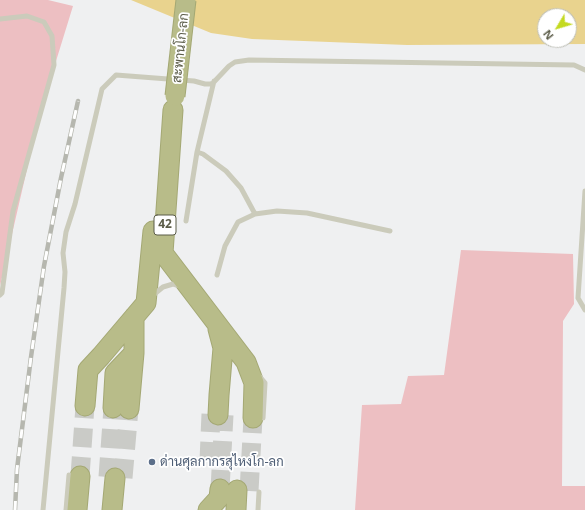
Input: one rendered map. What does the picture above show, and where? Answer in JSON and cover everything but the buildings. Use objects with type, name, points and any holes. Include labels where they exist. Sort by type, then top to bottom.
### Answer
[{"type":"highway","name":"สะพานโก-ลก","points":[[174,103],[186,0]]},
{"type":"highway","name":"42","points":[[174,103],[163,253],[246,362],[235,416]]},
{"type":"highway","name":"42","points":[[146,303],[159,166],[174,103]]},
{"type":"highway","points":[[109,407],[90,368],[146,303]]},
{"type":"highway","points":[[109,407],[125,363],[134,317]]},
{"type":"highway","name":"42","points":[[216,322],[223,348],[219,395],[235,416]]},
{"type":"highway","points":[[216,322],[235,416]]},
{"type":"highway","points":[[109,407],[125,363]]},
{"type":"highway","points":[[98,477],[107,487],[115,506]]},
{"type":"highway","points":[[77,510],[98,477]]},
{"type":"highway","points":[[87,510],[98,477]]},
{"type":"highway","points":[[223,496],[236,510]]},
{"type":"highway","points":[[223,496],[248,510]]},
{"type":"lane","points":[[0,19],[27,16],[44,22],[52,36],[54,65],[13,212],[2,293],[0,295]]},
{"type":"lane","points":[[43,510],[64,288],[63,253],[66,232],[75,204],[102,89],[116,75],[194,81],[210,84],[235,62],[249,60],[574,65],[585,70]]},
{"type":"lane","points":[[186,221],[197,152],[214,81]]},
{"type":"lane","points":[[197,152],[203,154],[226,171],[241,188],[255,214]]},
{"type":"lane","points":[[585,191],[578,298],[585,310]]},
{"type":"lane","points":[[217,275],[225,246],[238,222],[255,214],[277,211],[307,214],[390,231]]},
{"type":"lane","points":[[146,303],[151,296],[163,287],[173,284],[190,289]]},
{"type":"lane","points":[[66,510],[98,477]]},
{"type":"lane","points":[[223,496],[258,510]]},
{"type":"shaded area","points":[[0,0],[48,0],[73,6],[40,113],[0,286]]},
{"type":"shaded area","points":[[131,0],[585,0],[585,44],[577,44],[577,8],[537,8],[537,44],[407,45],[252,39],[211,33]]},
{"type":"shaded area","points":[[461,250],[573,254],[574,304],[563,321],[562,486],[585,486],[585,510],[355,510],[362,405],[401,404],[408,376],[444,375]]},
{"type":"tunnel","points":[[80,476],[85,406]]},
{"type":"tunnel","points":[[108,477],[113,408]]},
{"type":"tunnel","points":[[123,478],[129,409]]},
{"type":"tunnel","points":[[209,461],[211,414]]},
{"type":"tunnel","points":[[220,489],[224,415]]},
{"type":"tunnel","points":[[249,491],[253,418]]},
{"type":"railway","points":[[15,510],[17,469],[44,266],[78,101]]},
{"type":"place","name":"ด่านศุลกากรสุไหงโก-ลก","points":[[152,462]]}]
